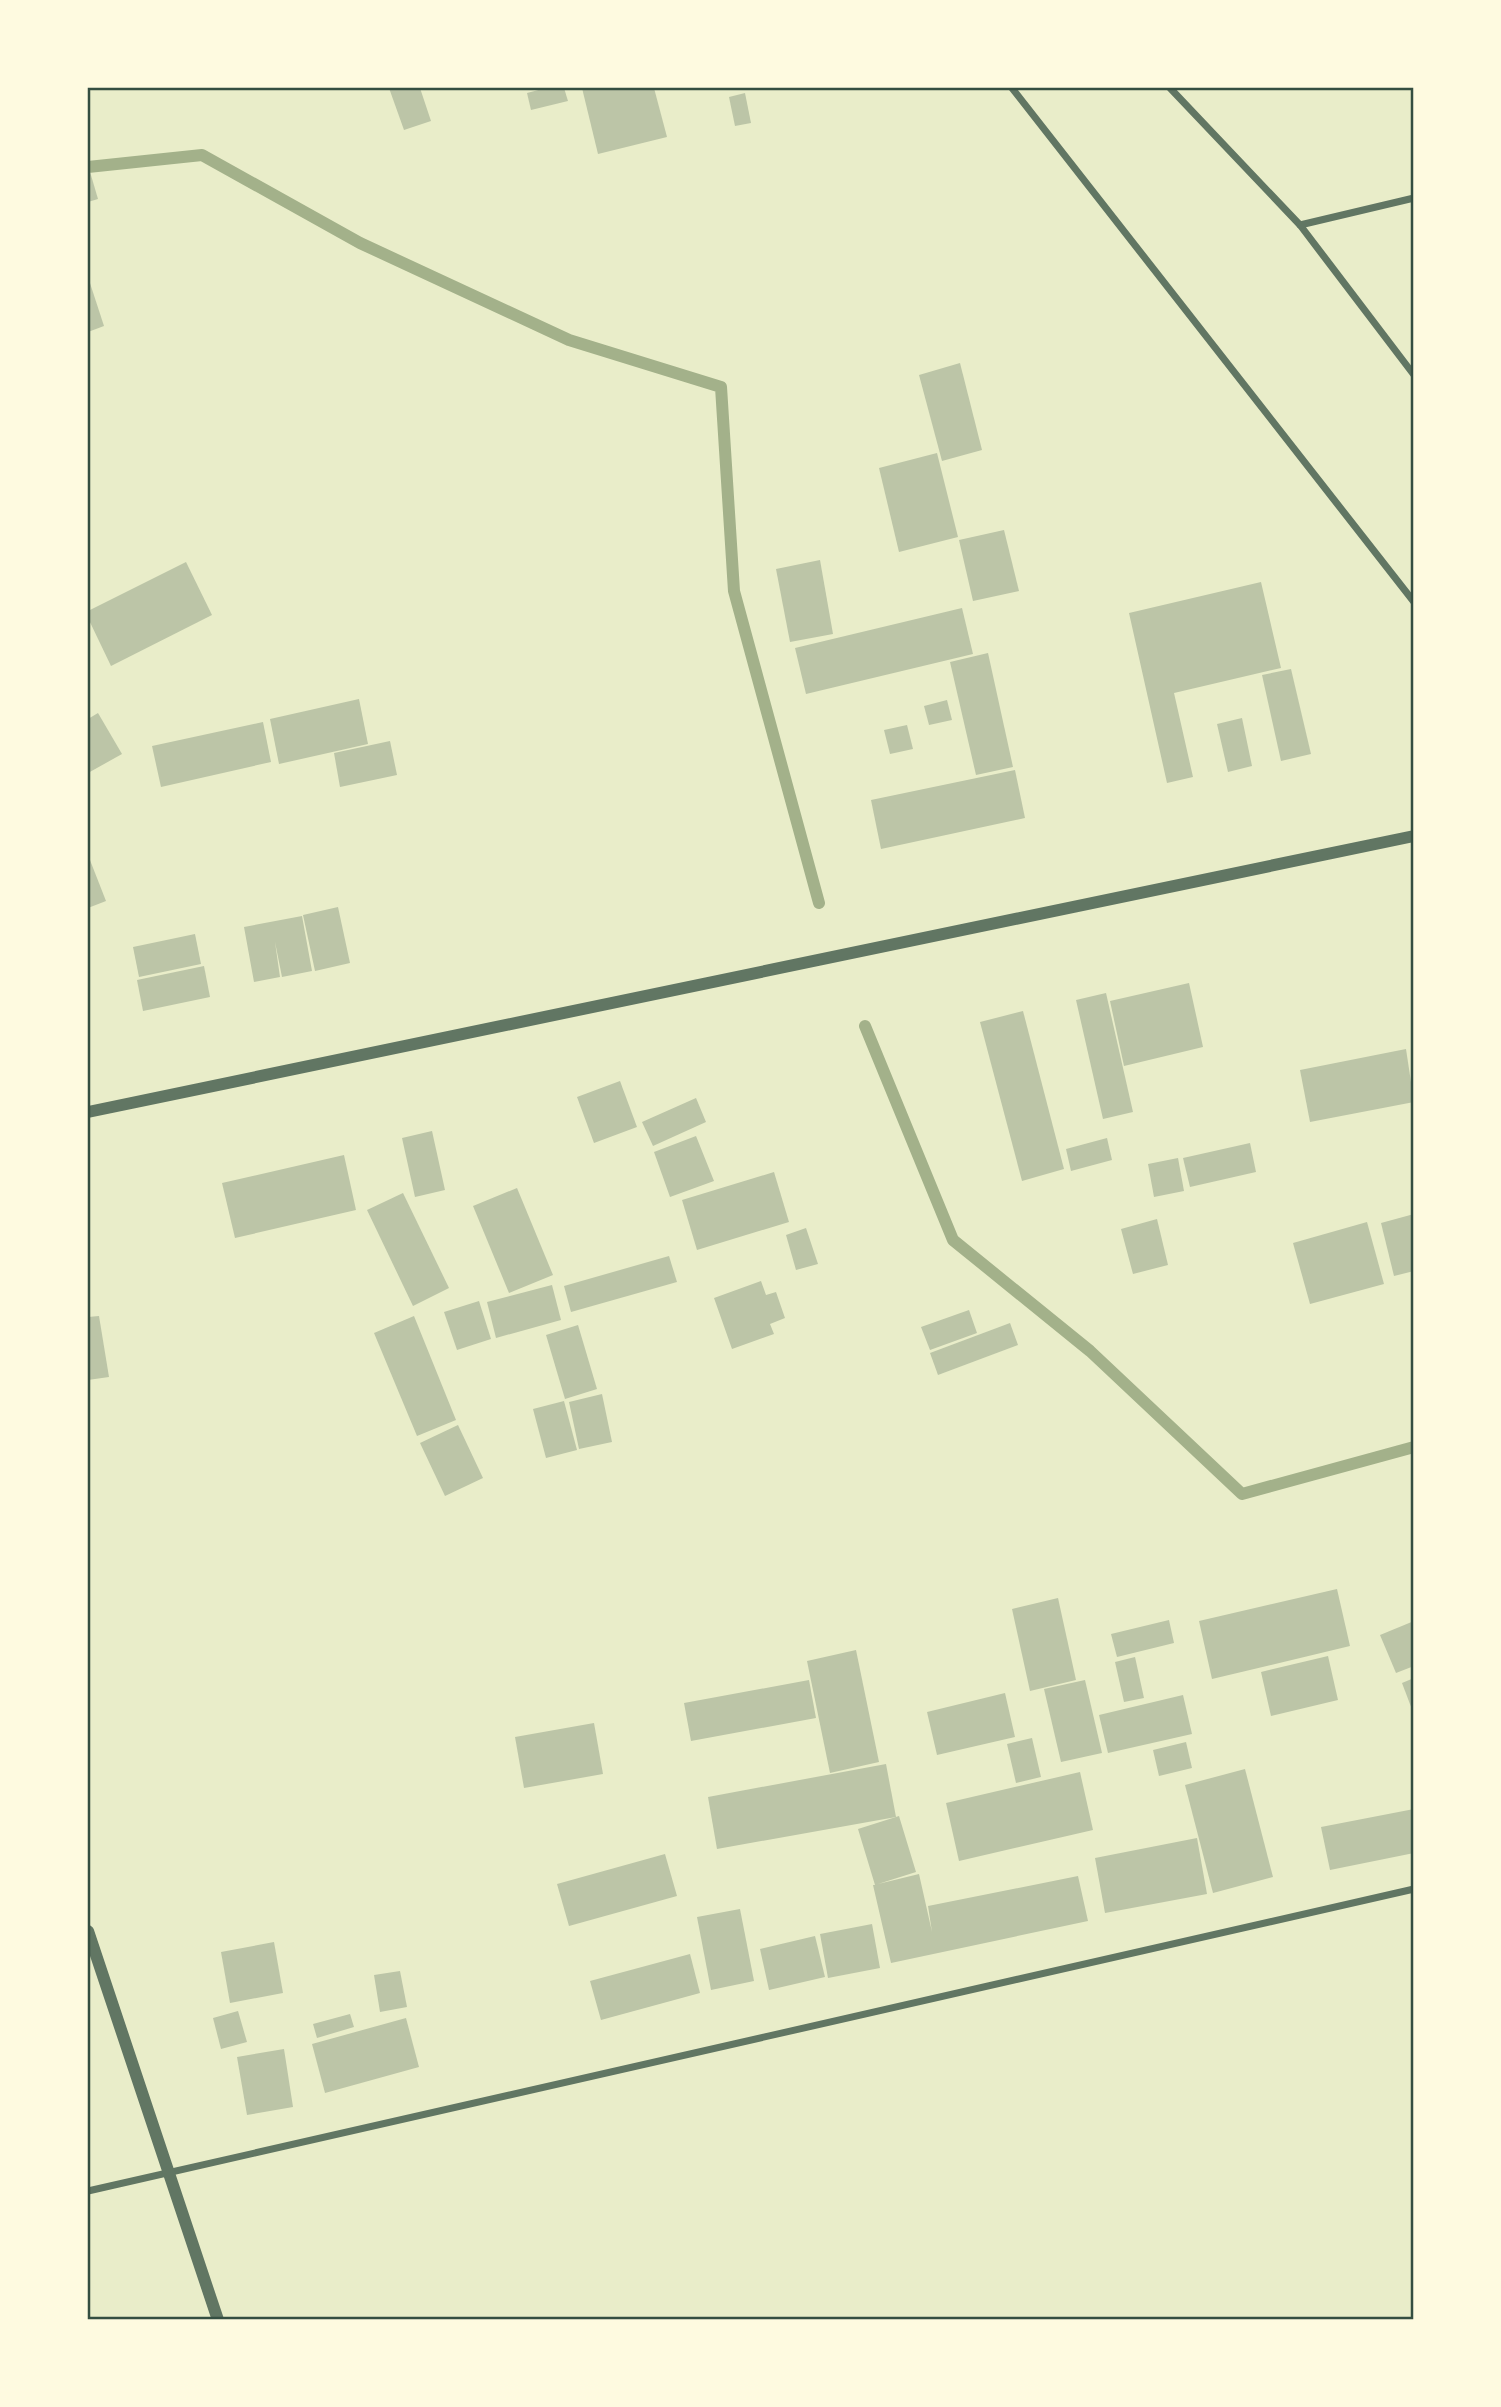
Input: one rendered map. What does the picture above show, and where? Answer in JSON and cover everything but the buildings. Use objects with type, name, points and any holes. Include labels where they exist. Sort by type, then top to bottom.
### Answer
[{"type":"street","points":[[1012,88],[1413,602]]},
{"type":"street","points":[[1170,88],[1300,225],[1413,374]]},
{"type":"street","points":[[1300,225],[1413,198]]},
{"type":"street","points":[[88,1112],[1413,836]]},
{"type":"street","points":[[88,2191],[1413,1889]]},
{"type":"street","points":[[88,1931],[218,2319]]},
{"type":"waterway","points":[[88,167],[202,155],[360,243],[569,340],[721,387],[734,591],[819,903]]},
{"type":"waterway","points":[[865,1026],[953,1240],[1090,1351],[1242,1494],[1414,1447]]}]
